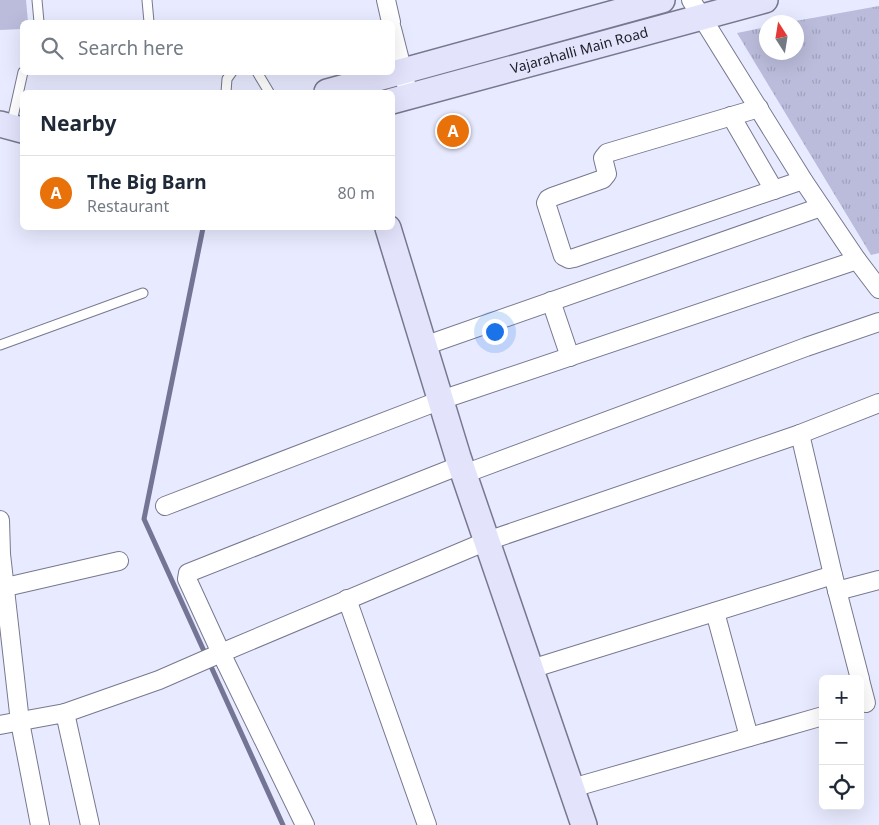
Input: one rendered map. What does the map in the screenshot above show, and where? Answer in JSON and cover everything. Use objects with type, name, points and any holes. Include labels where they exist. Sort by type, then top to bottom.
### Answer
[{"type":"main road","name":"Vajarahalli Main Road","points":[[401,98],[696,8],[766,0]]},
{"type":"main road","name":"Vajarahalli Main Road","points":[[395,74],[646,2]]},
{"type":"main road","name":"Vajarahalli Main Road","points":[[343,90],[393,75]]},
{"type":"main road","points":[[389,230],[463,470],[584,825]]},
{"type":"street","points":[[386,0],[391,20]]},
{"type":"street","points":[[696,8],[803,180],[879,289]]},
{"type":"street","points":[[395,41],[403,72],[401,98]]},
{"type":"street","points":[[759,108],[607,152],[603,158],[606,174],[603,179],[548,199],[546,206],[564,256],[569,259],[574,258],[803,180]]},
{"type":"street","points":[[731,116],[774,190]]},
{"type":"street","points":[[424,346],[821,207]]},
{"type":"street","points":[[165,506],[441,400],[857,260]]},
{"type":"street","points":[[551,300],[570,357]]},
{"type":"street","points":[[305,825],[221,653],[187,579],[188,573],[463,470],[879,322]]},
{"type":"street","points":[[0,725],[65,713],[159,680],[487,541],[800,434],[879,403]]},
{"type":"street","points":[[800,434],[859,675]]},
{"type":"street","points":[[0,520],[1,554],[20,722],[40,825]]},
{"type":"street","points":[[6,587],[119,561]]},
{"type":"street","points":[[531,669],[715,612],[835,583],[879,580]]},
{"type":"street","points":[[347,599],[427,825]]},
{"type":"street","points":[[715,612],[749,737]]},
{"type":"street","points":[[65,713],[90,825]]},
{"type":"street","points":[[572,788],[819,717]]},
{"type":"lane","points":[[37,0],[39,20]]},
{"type":"lane","points":[[147,0],[149,20]]},
{"type":"lane","points":[[11,127],[22,75]]},
{"type":"lane","points":[[226,90],[227,79],[230,75]]},
{"type":"lane","points":[[259,75],[267,90]]},
{"type":"lane","points":[[0,345],[143,294]]},
{"type":"green space","points":[[0,0],[26,0],[28,20],[20,20],[20,29],[0,30]]},
{"type":"green space","points":[[879,6],[879,253],[871,255],[737,33],[759,28],[759,60],[804,60],[804,19]]},
{"type":"waterway","points":[[203,230],[144,519],[283,825]]},
{"type":"place","name":"The Big Barn","points":[[453,131]]}]
